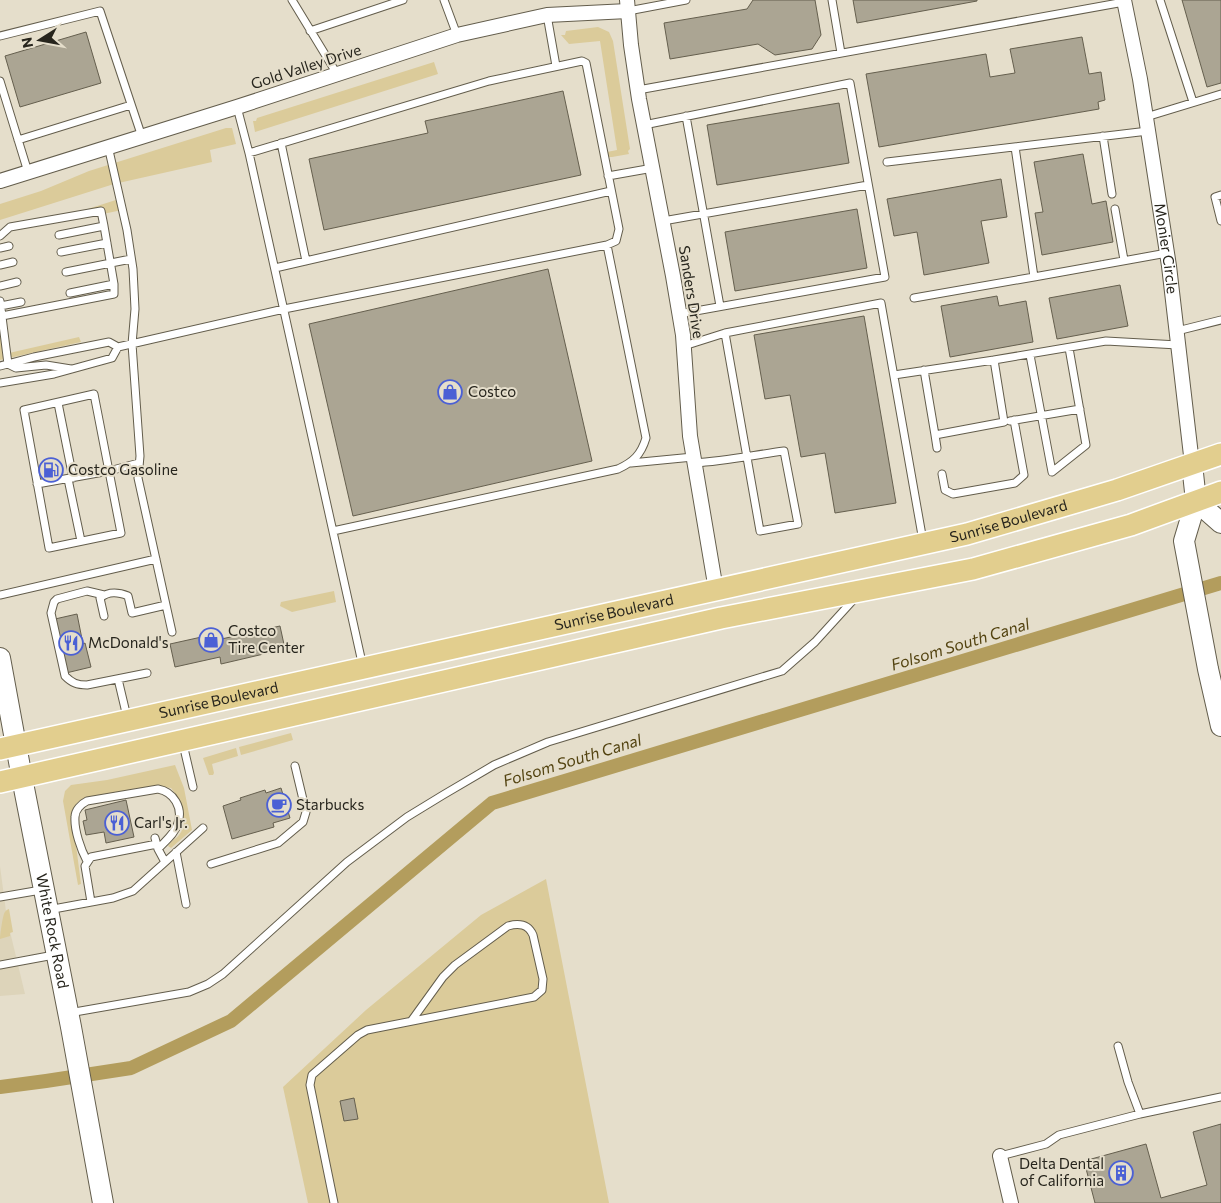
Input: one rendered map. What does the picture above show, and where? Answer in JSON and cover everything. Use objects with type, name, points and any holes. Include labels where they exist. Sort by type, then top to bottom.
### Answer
[{"type":"main road","name":"Sunrise Boulevard","points":[[8,747],[967,534],[1117,490],[1221,454]]},
{"type":"main road","name":"Monier Circle","points":[[1192,464],[1196,501]]},
{"type":"main road","name":"Sunrise Boulevard","points":[[0,782],[721,618],[972,569],[1131,525],[1221,492]]},
{"type":"main road","points":[[1221,523],[1196,501],[1184,541],[1221,726]]},
{"type":"main road","points":[[648,635],[674,618],[701,611],[709,605],[716,590]]},
{"type":"main road","name":"White Rock Road","points":[[0,658],[8,747],[22,778],[70,1020],[103,1203]]},
{"type":"street","name":"Monier Circle","points":[[1124,1],[1140,79],[1167,253],[1192,464]]},
{"type":"street","name":"Gold Valley Drive","points":[[0,181],[457,35],[547,15],[627,6]]},
{"type":"street","name":"Sanders Drive","points":[[627,6],[638,90],[684,346],[690,436],[716,590]]},
{"type":"street","points":[[1000,1156],[1011,1203]]},
{"type":"lane","points":[[292,0],[337,74]]},
{"type":"lane","points":[[310,31],[403,0]]},
{"type":"lane","points":[[444,0],[457,35]]},
{"type":"lane","points":[[627,6],[686,0]]},
{"type":"lane","points":[[832,0],[841,53]]},
{"type":"lane","points":[[1160,0],[1193,102]]},
{"type":"lane","points":[[638,90],[1124,1]]},
{"type":"lane","points":[[0,36],[100,11],[142,137]]},
{"type":"lane","points":[[547,15],[556,66]]},
{"type":"lane","points":[[0,366],[109,342],[118,347],[284,309],[607,245],[616,241],[619,229],[586,63],[579,61],[489,81],[250,153]]},
{"type":"lane","points":[[0,82],[28,172]]},
{"type":"lane","points":[[644,125],[850,83],[885,277],[679,314]]},
{"type":"lane","points":[[1146,117],[1221,94]]},
{"type":"lane","points":[[18,140],[131,105]]},
{"type":"lane","points":[[237,106],[250,153],[363,669]]},
{"type":"lane","points":[[686,116],[720,306]]},
{"type":"lane","points":[[887,162],[1148,131]]},
{"type":"lane","points":[[1103,136],[1112,194]]},
{"type":"lane","points":[[281,143],[306,261]]},
{"type":"lane","points":[[108,146],[127,230],[131,259],[135,310],[132,344],[140,463],[138,478],[172,632]]},
{"type":"lane","points":[[1014,147],[1034,277]]},
{"type":"lane","points":[[608,176],[652,168]]},
{"type":"lane","points":[[663,221],[868,185]]},
{"type":"lane","points":[[275,268],[611,191]]},
{"type":"lane","points":[[1221,195],[1215,197],[1221,221]]},
{"type":"lane","points":[[1115,208],[1124,260]]},
{"type":"lane","points":[[0,236],[10,228],[101,211],[114,284],[114,294],[2,316]]},
{"type":"lane","points":[[59,235],[104,226]]},
{"type":"lane","points":[[61,252],[107,243]]},
{"type":"lane","points":[[607,245],[646,438],[643,449],[631,463]]},
{"type":"lane","points":[[0,248],[9,246]]},
{"type":"lane","points":[[914,298],[1167,253]]},
{"type":"lane","points":[[66,272],[131,259]]},
{"type":"lane","points":[[0,265],[13,262]]},
{"type":"lane","points":[[0,286],[17,282]]},
{"type":"lane","points":[[70,293],[114,284]]},
{"type":"lane","points":[[0,301],[8,364]]},
{"type":"lane","points":[[0,306],[21,302]]},
{"type":"lane","points":[[684,346],[725,333],[881,303],[924,544]]},
{"type":"lane","points":[[894,375],[1106,341],[1178,338],[1221,320]]},
{"type":"lane","points":[[333,531],[618,469],[631,463],[746,456],[784,451],[798,524],[760,531],[746,456],[725,333]]},
{"type":"lane","points":[[0,384],[47,375],[112,358],[118,347]]},
{"type":"lane","points":[[1030,354],[1052,472],[1086,445],[1069,348]]},
{"type":"lane","points":[[994,360],[1004,422]]},
{"type":"lane","points":[[8,364],[16,368],[46,365],[71,369]]},
{"type":"lane","points":[[924,370],[937,448]]},
{"type":"lane","points":[[94,394],[109,471],[120,533],[49,548],[24,410],[94,394]]},
{"type":"lane","points":[[58,403],[80,541]]},
{"type":"lane","points":[[935,435],[1080,409]]},
{"type":"lane","points":[[942,474],[945,490],[953,494],[1015,483],[1024,475],[1014,420]]},
{"type":"lane","points":[[37,484],[109,471],[140,463]]},
{"type":"lane","points":[[0,595],[156,559]]},
{"type":"lane","points":[[146,672],[87,685],[78,685],[65,676],[51,613],[54,602],[57,599],[87,591],[104,595],[116,593],[128,596],[132,613],[166,605]]},
{"type":"lane","points":[[70,1020],[189,992],[208,984],[223,974],[347,862],[407,817],[443,795],[494,765],[548,742],[782,671],[815,642],[861,591]]},
{"type":"lane","points":[[104,595],[100,598],[104,616]]},
{"type":"lane","points":[[118,679],[128,721]]},
{"type":"lane","points":[[183,741],[193,787]]},
{"type":"lane","points":[[211,864],[278,843],[303,822],[306,812],[295,766]]},
{"type":"lane","points":[[87,861],[81,850],[74,816],[82,804],[87,801],[158,789],[167,791],[174,797],[178,808],[179,822],[173,834],[156,844],[91,856],[87,861],[91,902]]},
{"type":"lane","points":[[48,910],[113,898],[133,891],[203,828]]},
{"type":"lane","points":[[156,844],[165,862]]},
{"type":"lane","points":[[176,852],[186,904]]},
{"type":"lane","points":[[0,898],[44,889]]},
{"type":"lane","points":[[334,1203],[310,1085],[312,1075],[362,1032],[412,1020],[530,999],[539,994],[542,990],[543,979],[530,929],[519,924],[508,926],[455,965],[442,977],[412,1020]]},
{"type":"lane","points":[[0,965],[57,955]]},
{"type":"lane","points":[[1118,1046],[1128,1082],[1140,1114]]},
{"type":"lane","points":[[1000,1156],[1046,1144],[1059,1135],[1140,1114],[1221,1097]]},
{"type":"shaded area","points":[[598,27],[609,32],[613,41],[630,149],[628,151],[629,154],[612,157],[609,157],[607,152],[617,150],[600,41],[569,44],[561,35],[565,35],[566,31]]},
{"type":"shaded area","points":[[434,62],[438,74],[255,132],[253,121],[256,121],[257,118]]},
{"type":"shaded area","points":[[226,128],[232,128],[236,144],[210,150],[212,162],[114,184],[0,220],[0,204],[41,191],[89,171]]},
{"type":"shaded area","points":[[119,199],[122,210],[74,220],[72,214]]},
{"type":"shaded area","points":[[0,313],[9,353],[79,337],[81,342],[0,360]]},
{"type":"shaded area","points":[[334,591],[336,602],[292,612],[280,606],[281,602]]},
{"type":"shaded area","points":[[291,733],[293,740],[241,755],[239,747]]},
{"type":"shaded area","points":[[236,748],[238,756],[212,764],[214,773],[209,775],[203,758]]},
{"type":"shaded area","points":[[175,765],[184,788],[192,830],[171,848],[168,846],[179,835],[184,824],[184,817],[178,798],[171,788],[156,786],[80,801],[76,804],[72,814],[81,884],[78,885],[63,801],[65,791],[71,785],[107,780]]},
{"type":"shaded area","points":[[0,866],[7,919],[25,994],[0,996]]},
{"type":"shaded area","points":[[546,879],[609,1203],[308,1203],[283,1087],[366,1010],[481,915]]},
{"type":"shaded area","points":[[9,909],[13,932],[10,933],[10,936],[0,939],[4,913]]},
{"type":"building","points":[[753,0],[815,0],[821,35],[812,49],[775,55],[758,44],[670,59],[664,23],[747,9]]},
{"type":"building","points":[[853,0],[977,0],[977,1],[857,23]]},
{"type":"building","points":[[1182,0],[1221,0],[1221,83],[1207,87]]},
{"type":"building","points":[[86,32],[101,83],[20,107],[5,56]]},
{"type":"building","points":[[1082,37],[1089,74],[1101,72],[1105,100],[1098,102],[1099,109],[879,147],[866,74],[986,54],[990,77],[1015,73],[1010,49]]},
{"type":"building","points":[[563,91],[581,175],[324,230],[309,159],[428,133],[425,121]]},
{"type":"building","points":[[839,103],[849,163],[717,185],[707,125]]},
{"type":"building","points":[[1083,154],[1092,204],[1106,201],[1113,242],[1042,255],[1035,213],[1043,212],[1034,162]]},
{"type":"building","points":[[1001,179],[1007,217],[981,221],[989,263],[924,275],[917,232],[894,236],[887,199]]},
{"type":"building","points":[[857,209],[867,268],[735,291],[725,232]]},
{"type":"building","name":"Costco","points":[[548,269],[592,461],[353,516],[309,324]]},
{"type":"building","points":[[1120,285],[1128,326],[1057,339],[1049,298]]},
{"type":"building","points":[[997,296],[999,306],[1026,301],[1033,342],[950,357],[941,306]]},
{"type":"building","points":[[864,316],[896,503],[835,513],[825,453],[801,457],[790,395],[765,399],[754,335]]},
{"type":"building","name":"McDonald's","points":[[77,614],[83,644],[85,643],[91,667],[66,673],[55,619]]},
{"type":"building","points":[[280,626],[285,649],[221,664],[220,657],[175,667],[170,644],[215,634],[217,640]]},
{"type":"building","points":[[281,788],[290,818],[273,823],[274,827],[232,839],[223,806],[265,790],[266,793]]},
{"type":"building","points":[[126,800],[134,837],[106,843],[104,832],[86,835],[83,821],[87,820],[85,810]]},
{"type":"building","points":[[354,1098],[358,1119],[344,1121],[340,1101]]},
{"type":"building","name":"Delta Dental of California","points":[[1221,1124],[1221,1203],[1095,1203],[1084,1161],[1146,1144],[1161,1198],[1207,1185],[1193,1132]]},
{"type":"waterway","name":"Folsom South Canal","points":[[0,1087],[131,1068],[231,1021],[492,803],[1221,583]]},
{"type":"place","name":"Costco","points":[[450,392]]},
{"type":"place","name":"Costco Gasoline","points":[[51,470]]},
{"type":"place","name":"Costco Tire Center","points":[[211,640]]},
{"type":"place","name":"McDonald's","points":[[71,643]]},
{"type":"place","name":"Starbucks","points":[[279,805]]},
{"type":"place","name":"Carl's Jr.","points":[[117,823]]},
{"type":"place","name":"Delta Dental of California","points":[[1121,1173]]}]
